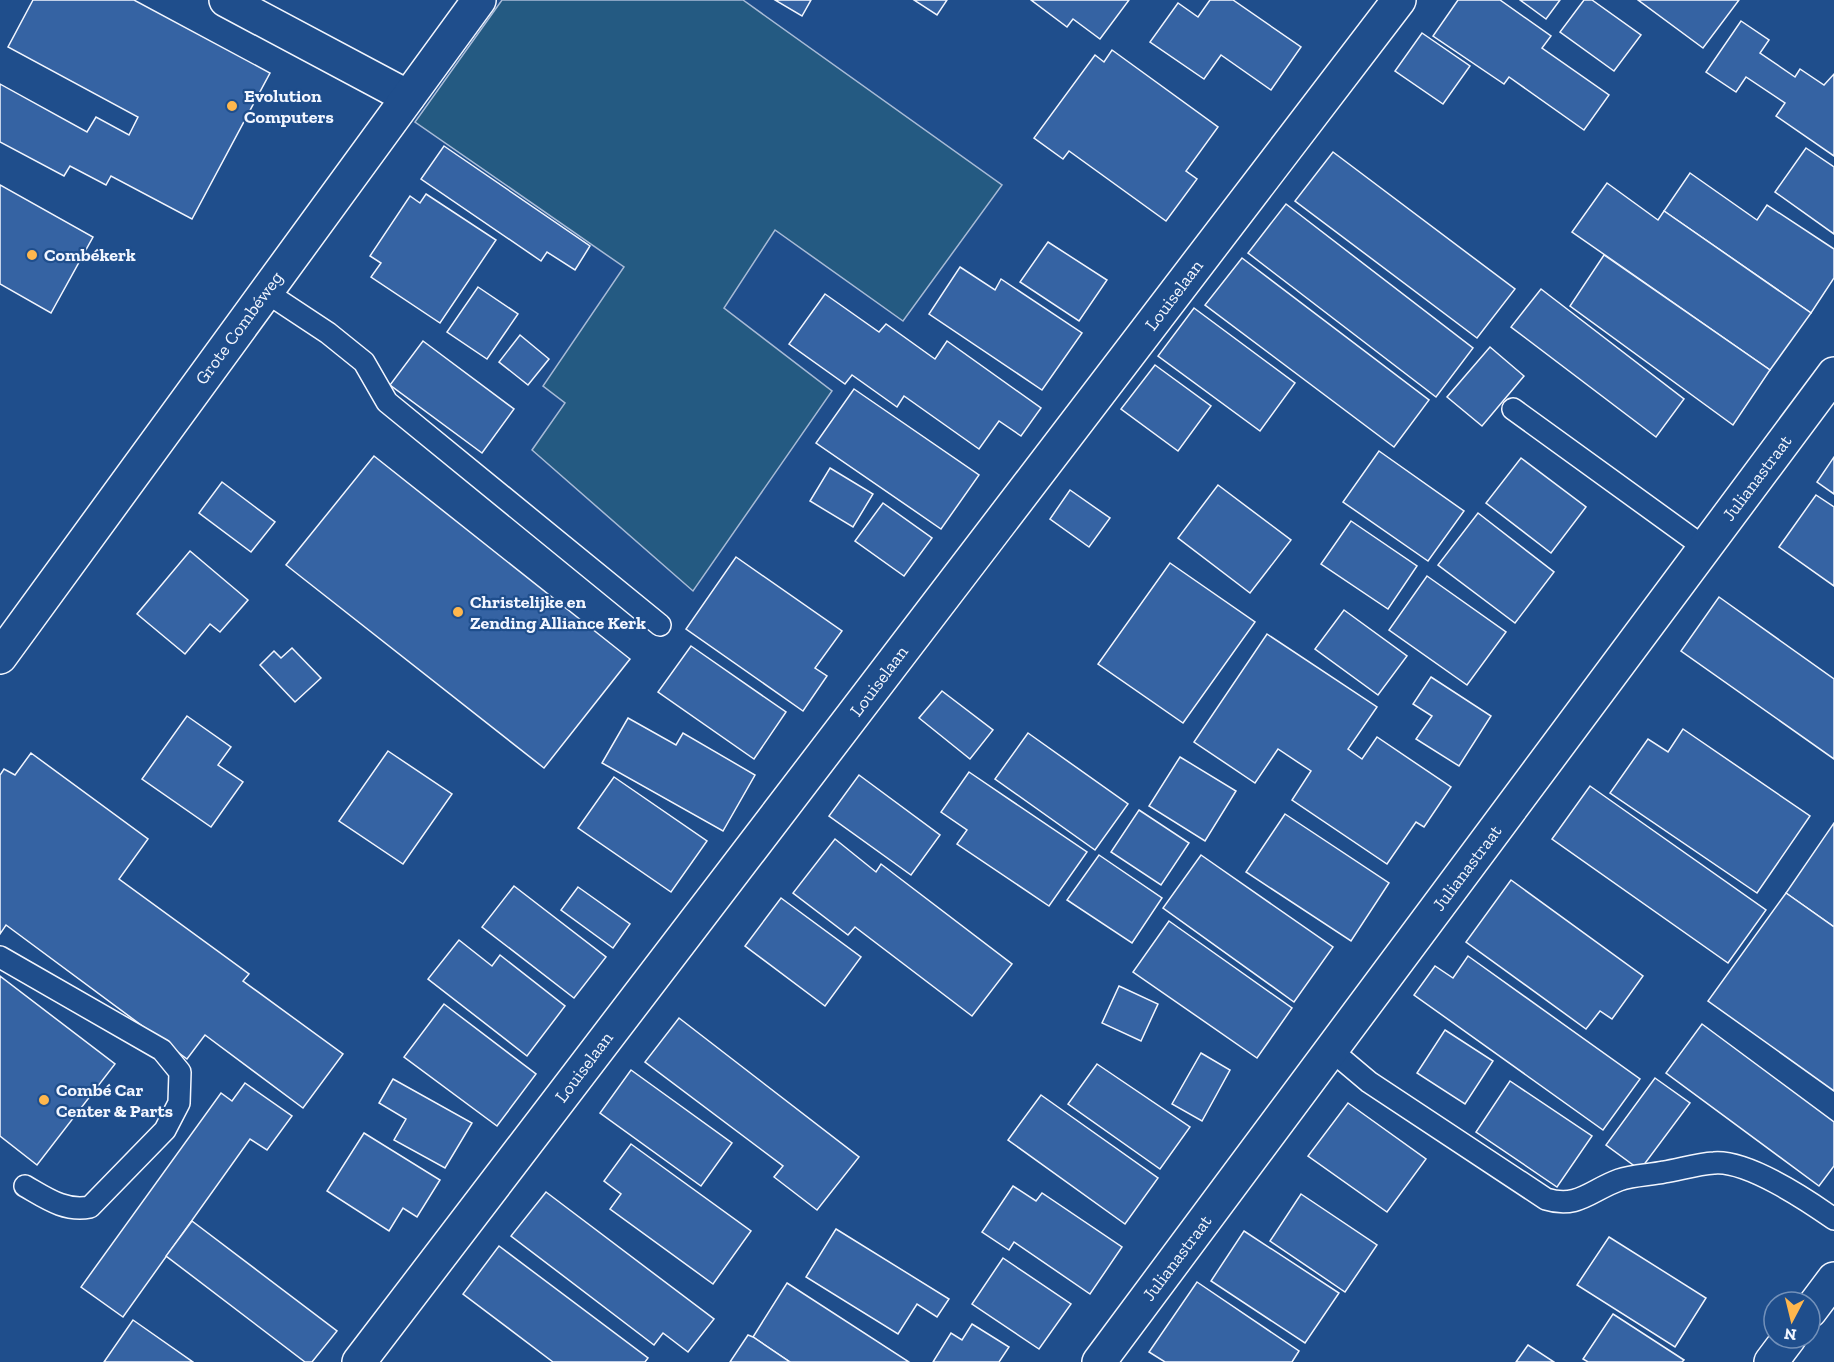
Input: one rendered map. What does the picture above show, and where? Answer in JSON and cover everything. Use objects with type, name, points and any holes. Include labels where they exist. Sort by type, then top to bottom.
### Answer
[{"type":"street","points":[[226,0],[408,98]]},
{"type":"street","name":"Grote Combéweg","points":[[0,657],[479,0]]},
{"type":"street","name":"Louiselaan","points":[[359,1362],[1399,0]]},
{"type":"street","name":"Julianastraat","points":[[1099,1362],[1834,374]]},
{"type":"street","points":[[1822,1295],[1834,1279]]},
{"type":"lane","points":[[266,292],[328,333],[364,362],[387,402],[660,625]]},
{"type":"lane","points":[[1513,409],[1705,548]]},
{"type":"lane","points":[[0,957],[162,1050],[180,1072],[179,1103],[165,1130],[90,1207],[78,1210],[58,1205],[25,1186]]},
{"type":"lane","points":[[1332,1050],[1369,1082],[1546,1199],[1559,1203],[1576,1201],[1621,1179],[1716,1162],[1757,1173],[1816,1206],[1834,1219]]},
{"type":"shaded area","points":[[502,0],[743,0],[1002,185],[903,321],[775,230],[724,308],[832,391],[693,591],[532,450],[565,403],[543,386],[624,267],[415,122]]},
{"type":"building","points":[[33,0],[134,0],[270,73],[192,219],[111,176],[106,185],[70,166],[64,176],[0,142],[0,84],[87,132],[96,117],[129,135],[138,117],[8,47]]},
{"type":"building","points":[[775,0],[811,0],[802,16]]},
{"type":"building","points":[[914,0],[947,0],[937,15]]},
{"type":"building","points":[[1031,0],[1129,0],[1100,39],[1073,19],[1067,27]]},
{"type":"building","points":[[1210,0],[1233,0],[1301,47],[1271,90],[1221,55],[1204,79],[1150,42],[1178,3],[1198,17]]},
{"type":"building","points":[[1458,0],[1500,0],[1551,36],[1542,48],[1609,95],[1584,130],[1509,77],[1504,84],[1433,36]]},
{"type":"building","points":[[1520,0],[1560,0],[1546,19]]},
{"type":"building","points":[[1584,0],[1592,0],[1641,35],[1614,71],[1560,32]]},
{"type":"building","points":[[1638,0],[1739,0],[1703,48]]},
{"type":"building","points":[[1741,21],[1769,40],[1760,53],[1795,77],[1800,69],[1824,85],[1834,74],[1834,156],[1776,116],[1785,103],[1746,77],[1736,92],[1706,72]]},
{"type":"building","points":[[1422,33],[1470,66],[1443,104],[1395,71]]},
{"type":"building","points":[[1112,50],[1218,127],[1186,171],[1197,179],[1166,221],[1069,151],[1063,159],[1034,138],[1095,55],[1104,62]]},
{"type":"building","points":[[444,146],[590,246],[575,270],[547,252],[541,261],[421,179]]},
{"type":"building","points":[[1806,148],[1834,167],[1834,234],[1775,192]]},
{"type":"building","points":[[1333,152],[1515,289],[1477,338],[1295,201]]},
{"type":"building","points":[[1690,173],[1757,220],[1767,205],[1834,249],[1834,278],[1811,313],[1664,211]]},
{"type":"building","points":[[1607,183],[1658,220],[1664,211],[1811,313],[1770,370],[1572,232]]},
{"type":"building","points":[[0,185],[93,237],[51,313],[0,284]]},
{"type":"building","points":[[426,194],[496,240],[440,323],[371,277],[381,263],[370,256],[410,196],[420,203]]},
{"type":"building","points":[[1286,204],[1473,348],[1436,397],[1248,253]]},
{"type":"building","points":[[1048,242],[1107,280],[1079,321],[1020,282]]},
{"type":"building","points":[[1604,255],[1770,370],[1733,425],[1570,306]]},
{"type":"building","points":[[1242,258],[1429,400],[1394,447],[1205,305]]},
{"type":"building","points":[[960,267],[995,290],[1001,279],[1082,333],[1042,390],[929,314]]},
{"type":"building","points":[[478,287],[518,314],[487,359],[447,332]]},
{"type":"building","points":[[1541,289],[1684,399],[1656,437],[1511,327]]},
{"type":"building","points":[[825,294],[879,332],[886,324],[935,359],[947,341],[1041,408],[1021,436],[999,421],[979,449],[904,396],[897,407],[852,375],[845,384],[789,344]]},
{"type":"building","points":[[1194,308],[1295,383],[1260,431],[1158,356]]},
{"type":"building","points":[[520,335],[549,359],[528,385],[499,362]]},
{"type":"building","points":[[423,341],[514,409],[482,453],[390,385]]},
{"type":"building","points":[[1490,347],[1524,376],[1482,426],[1447,397]]},
{"type":"building","points":[[1155,365],[1211,406],[1178,451],[1121,409]]},
{"type":"building","points":[[854,389],[979,475],[941,529],[816,443]]},
{"type":"building","points":[[1379,451],[1464,511],[1428,561],[1343,502]]},
{"type":"building","name":"Christelijke en Zending Alliance Kerk","points":[[374,456],[630,659],[544,768],[286,565]]},
{"type":"building","points":[[1834,457],[1834,494],[1817,482]]},
{"type":"building","points":[[1521,458],[1586,507],[1551,553],[1486,503]]},
{"type":"building","points":[[830,468],[873,494],[853,527],[810,501]]},
{"type":"building","points":[[222,482],[275,522],[251,552],[199,513]]},
{"type":"building","points":[[1218,485],[1291,540],[1250,593],[1178,538]]},
{"type":"building","points":[[1070,490],[1110,518],[1089,547],[1050,519]]},
{"type":"building","points":[[1816,495],[1834,507],[1834,586],[1779,547]]},
{"type":"building","points":[[883,503],[932,538],[904,576],[855,541]]},
{"type":"building","points":[[1478,513],[1554,572],[1515,623],[1438,565]]},
{"type":"building","points":[[1351,521],[1417,566],[1388,609],[1321,564]]},
{"type":"building","points":[[190,551],[248,600],[220,632],[210,624],[185,654],[137,614]]},
{"type":"building","points":[[736,557],[842,631],[815,668],[827,676],[803,711],[686,629]]},
{"type":"building","points":[[1170,563],[1255,622],[1183,723],[1098,664]]},
{"type":"building","points":[[1427,576],[1506,632],[1467,685],[1389,630]]},
{"type":"building","points":[[1719,597],[1834,679],[1834,759],[1681,651]]},
{"type":"building","points":[[1344,610],[1407,656],[1378,695],[1315,649]]},
{"type":"building","points":[[1267,634],[1377,707],[1348,749],[1362,759],[1377,737],[1451,787],[1424,827],[1416,822],[1387,864],[1292,800],[1311,771],[1278,749],[1255,783],[1194,742]]},
{"type":"building","points":[[691,646],[786,712],[754,759],[658,692]]},
{"type":"building","points":[[292,648],[321,678],[295,702],[260,665],[274,651],[281,658]]},
{"type":"building","points":[[1431,677],[1491,716],[1459,766],[1416,739],[1432,716],[1413,704]]},
{"type":"building","points":[[942,691],[993,730],[970,759],[919,718]]},
{"type":"building","points":[[187,716],[231,747],[218,765],[243,782],[211,827],[142,779]]},
{"type":"building","points":[[628,718],[676,745],[683,733],[755,775],[723,831],[602,763]]},
{"type":"building","points":[[1683,729],[1810,816],[1757,893],[1610,793],[1648,739],[1668,752]]},
{"type":"building","points":[[1028,733],[1128,804],[1095,850],[995,779]]},
{"type":"building","points":[[388,751],[452,794],[403,864],[339,821]]},
{"type":"building","points":[[31,753],[148,839],[119,879],[249,974],[243,981],[343,1054],[303,1108],[205,1035],[187,1059],[6,925],[0,934],[0,775],[4,769],[15,775]]},
{"type":"building","points":[[1180,757],[1236,791],[1205,841],[1149,806]]},
{"type":"building","points":[[969,772],[1087,852],[1049,906],[957,844],[967,830],[941,812]]},
{"type":"building","points":[[859,775],[940,835],[911,875],[829,816]]},
{"type":"building","points":[[614,777],[707,841],[671,892],[578,828]]},
{"type":"building","points":[[1590,786],[1766,910],[1728,963],[1552,839]]},
{"type":"building","points":[[1139,810],[1189,843],[1161,885],[1111,852]]},
{"type":"building","points":[[1285,814],[1389,883],[1351,941],[1246,872]]},
{"type":"building","points":[[1834,823],[1834,927],[1786,893]]},
{"type":"building","points":[[835,839],[876,872],[881,864],[1012,964],[972,1016],[855,927],[848,935],[793,893]]},
{"type":"building","points":[[1099,855],[1162,898],[1132,943],[1067,900]]},
{"type":"building","points":[[1201,855],[1333,947],[1294,1002],[1163,908]]},
{"type":"building","points":[[1511,880],[1643,976],[1612,1019],[1600,1011],[1586,1029],[1466,942]]},
{"type":"building","points":[[514,886],[606,957],[574,998],[482,927]]},
{"type":"building","points":[[578,887],[630,924],[613,948],[561,910]]},
{"type":"building","points":[[1786,893],[1834,927],[1834,1091],[1708,1001]]},
{"type":"building","points":[[781,898],[861,957],[825,1006],[745,946]]},
{"type":"building","points":[[1169,921],[1292,1008],[1257,1058],[1133,972]]},
{"type":"building","points":[[459,940],[492,966],[500,955],[565,1006],[527,1056],[428,979]]},
{"type":"building","points":[[1468,956],[1640,1079],[1603,1130],[1414,995],[1435,966],[1453,978]]},
{"type":"building","name":"Combé Car Center & Parts","points":[[0,976],[115,1064],[37,1165],[0,1136]]},
{"type":"building","points":[[1119,986],[1158,1004],[1141,1041],[1102,1023]]},
{"type":"building","points":[[444,1004],[536,1074],[497,1126],[404,1057]]},
{"type":"building","points":[[679,1018],[859,1157],[817,1210],[774,1177],[783,1166],[645,1062]]},
{"type":"building","points":[[1702,1024],[1834,1122],[1834,1166],[1819,1186],[1666,1073]]},
{"type":"building","points":[[1445,1030],[1493,1061],[1465,1104],[1417,1073]]},
{"type":"building","points":[[1201,1053],[1230,1070],[1202,1121],[1172,1104]]},
{"type":"building","points":[[1097,1064],[1190,1127],[1160,1169],[1068,1104]]},
{"type":"building","points":[[631,1070],[732,1143],[701,1186],[600,1113]]},
{"type":"building","points":[[1655,1078],[1690,1103],[1640,1170],[1606,1145]]},
{"type":"building","points":[[393,1079],[472,1123],[445,1168],[394,1140],[406,1119],[379,1103]]},
{"type":"building","points":[[1510,1081],[1592,1136],[1557,1187],[1476,1132]]},
{"type":"building","points":[[245,1083],[292,1116],[267,1150],[250,1139],[123,1317],[81,1287],[221,1093],[232,1101]]},
{"type":"building","points":[[1041,1095],[1158,1178],[1125,1224],[1008,1140]]},
{"type":"building","points":[[1348,1103],[1426,1159],[1387,1212],[1308,1156]]},
{"type":"building","points":[[364,1133],[440,1180],[417,1217],[403,1208],[389,1231],[327,1191]]},
{"type":"building","points":[[631,1144],[751,1231],[713,1284],[610,1209],[621,1194],[604,1181]]},
{"type":"building","points":[[1013,1186],[1036,1201],[1042,1193],[1122,1247],[1090,1294],[1014,1242],[1009,1250],[982,1232]]},
{"type":"building","points":[[546,1192],[714,1319],[688,1352],[663,1333],[654,1345],[511,1236]]},
{"type":"building","points":[[1301,1194],[1377,1245],[1345,1292],[1270,1241]]},
{"type":"building","points":[[192,1221],[337,1331],[312,1362],[305,1362],[166,1256]]},
{"type":"building","points":[[836,1229],[949,1299],[937,1317],[917,1304],[898,1334],[806,1277]]},
{"type":"building","points":[[1244,1231],[1339,1293],[1305,1343],[1211,1281]]},
{"type":"building","points":[[1609,1237],[1706,1298],[1675,1347],[1577,1285]]},
{"type":"building","points":[[499,1246],[648,1358],[645,1362],[553,1362],[463,1294]]},
{"type":"building","points":[[1003,1258],[1071,1304],[1039,1349],[972,1304]]},
{"type":"building","points":[[1197,1282],[1299,1351],[1292,1362],[1165,1362],[1149,1352]]},
{"type":"building","points":[[787,1283],[909,1362],[790,1362],[753,1337]]},
{"type":"building","points":[[1613,1314],[1684,1360],[1682,1362],[1588,1362],[1583,1359]]},
{"type":"building","points":[[133,1320],[193,1362],[104,1362]]},
{"type":"building","points":[[972,1324],[1009,1347],[999,1362],[933,1362],[951,1333],[962,1340]]},
{"type":"building","points":[[748,1335],[753,1337],[790,1362],[730,1362]]},
{"type":"building","points":[[1528,1345],[1554,1362],[1516,1362]]},
{"type":"place","name":"Evolution Computers","points":[[232,106]]},
{"type":"place","name":"Combékerk","points":[[32,255]]},
{"type":"place","name":"Christelijke en Zending Alliance Kerk","points":[[458,612]]},
{"type":"place","name":"Combé Car Center & Parts","points":[[44,1100]]}]
